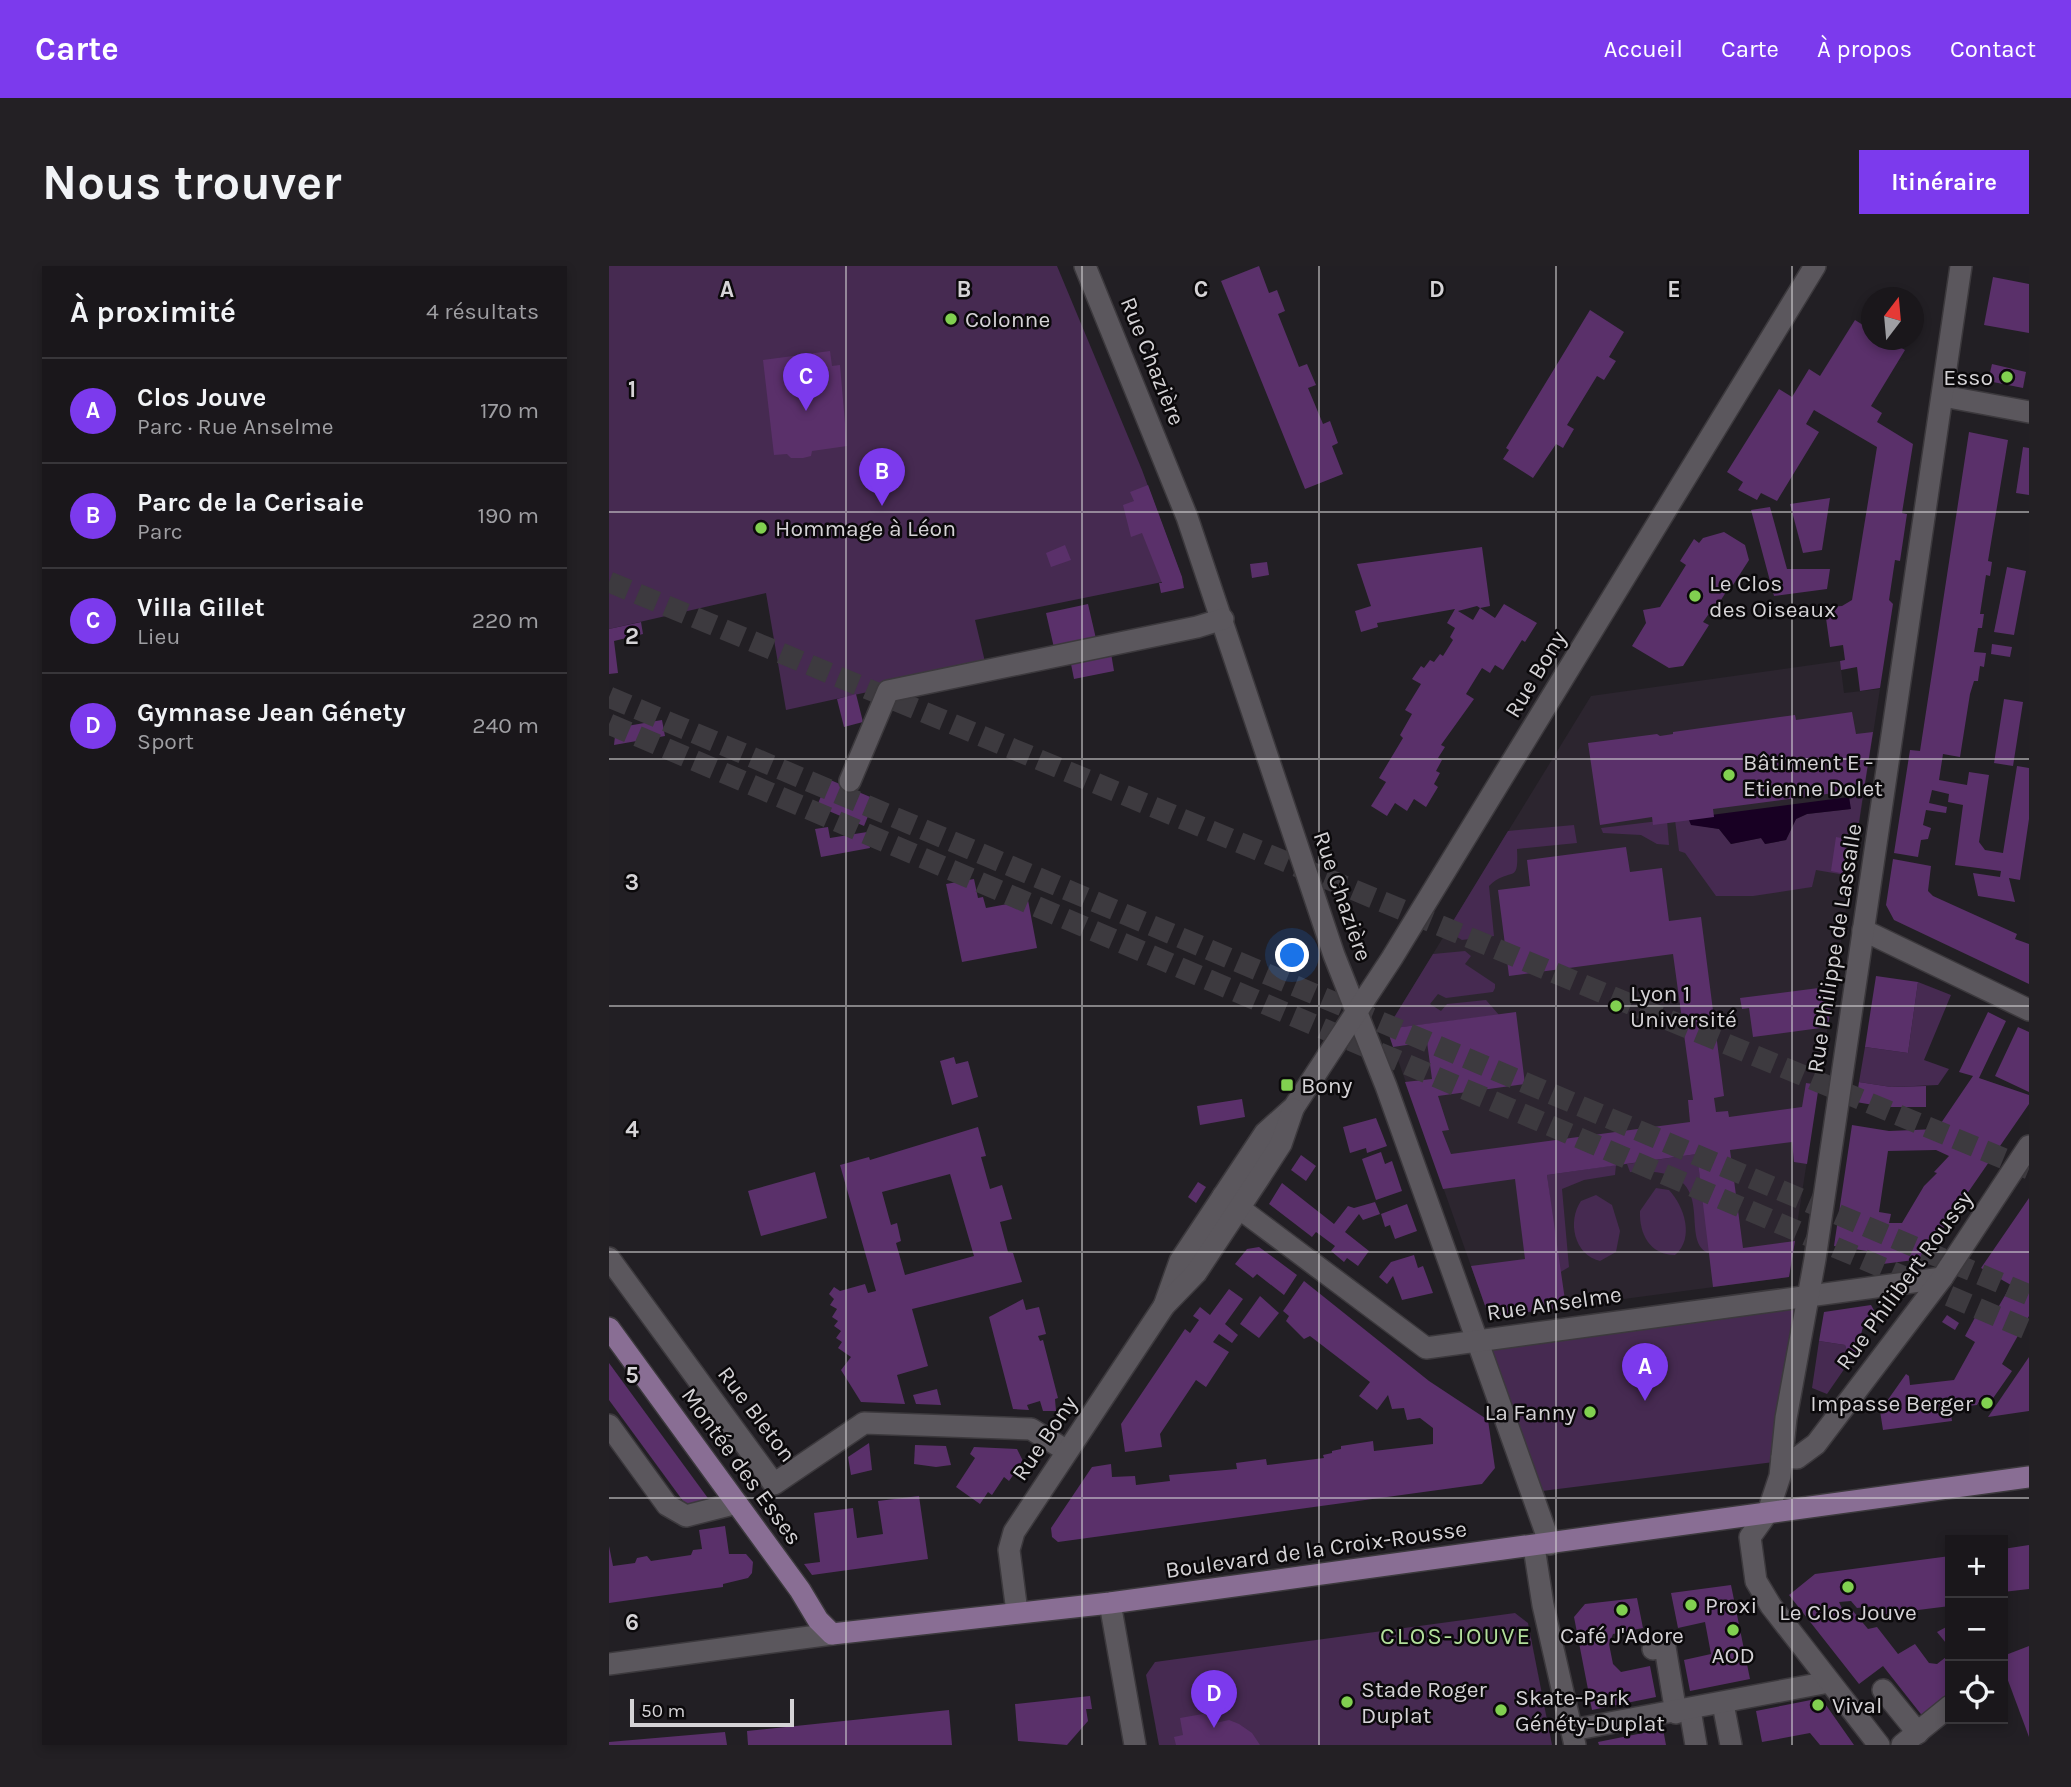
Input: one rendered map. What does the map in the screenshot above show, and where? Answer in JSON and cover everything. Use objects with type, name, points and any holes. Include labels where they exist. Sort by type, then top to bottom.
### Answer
[{"type":"main road","name":"Montée des Esses","points":[[609,1328],[737,1503],[818,1620],[832,1634]]},
{"type":"main road","name":"Boulevard de la Croix-Rousse","points":[[832,1634],[1109,1603],[1542,1546],[2029,1477]]},
{"type":"street","name":"Rue Chazière","points":[[1085,266],[1171,474],[1223,619],[1334,955],[1358,1010],[1476,1340],[1542,1546],[1543,1605],[1573,1737]]},
{"type":"street","name":"Rue Bony","points":[[1017,1612],[1010,1541],[1164,1306],[1196,1273],[1231,1202],[1281,1144],[1294,1107],[1358,1010],[1815,266]]},
{"type":"street","name":"Rue Philippe de Lassalle","points":[[1879,1745],[1829,1682],[1756,1581],[1750,1537],[1768,1512],[1775,1494],[1808,1294],[1961,266]]},
{"type":"street","points":[[1943,396],[2029,412]]},
{"type":"street","points":[[850,781],[888,691],[1197,627],[1223,619]]},
{"type":"street","points":[[1863,930],[2029,1010]]},
{"type":"street","name":"Rue Philibert Roussy","points":[[1781,1457],[1797,1458],[1816,1444],[1942,1278],[2029,1146]]},
{"type":"street","name":"Rue Anselme","points":[[1231,1202],[1426,1348],[1808,1294],[1942,1278]]},
{"type":"street","name":"Rue Bleton","points":[[609,1258],[774,1485],[864,1423],[1031,1429],[1067,1451]]},
{"type":"street","points":[[609,1424],[667,1505],[686,1516],[737,1503]]},
{"type":"street","points":[[1109,1603],[1135,1745]]},
{"type":"street","name":"Boulevard de la Croix-Rousse","points":[[609,1664],[832,1634]]},
{"type":"street","points":[[1653,1649],[1665,1647],[1683,1711],[1696,1745]]},
{"type":"street","points":[[1573,1737],[1683,1711],[1829,1682]]},
{"type":"street","points":[[1883,1690],[1910,1739],[1945,1710]]},
{"type":"street","points":[[1723,1704],[1731,1745]]},
{"type":"shaded area","points":[[609,266],[1057,266],[1142,470],[1182,578],[975,620],[986,666],[786,710],[766,593],[609,629]]},
{"type":"shaded area","name":"Lyon 1 Université","points":[[1840,661],[1844,693],[1880,689],[1789,1277],[1489,1317],[1387,1029],[1591,696]]},
{"type":"shaded area","points":[[1863,795],[1851,876],[1816,870],[1812,887],[1753,896],[1716,896],[1685,853],[1679,851],[1675,820],[1688,818],[1697,825],[1719,829],[1731,844],[1761,838],[1766,844],[1786,840],[1796,819],[1807,814],[1850,809],[1849,797]]},
{"type":"shaded area","points":[[1849,797],[1851,809],[1807,814],[1796,819],[1786,840],[1765,844],[1761,838],[1731,844],[1719,829],[1691,825],[1688,818]]},
{"type":"shaded area","points":[[1667,820],[1669,845],[1657,844],[1641,835],[1603,833],[1601,828]]},
{"type":"shaded area","points":[[1574,825],[1577,843],[1517,849],[1515,872],[1489,886],[1494,936],[1462,940],[1447,931],[1508,831]]},
{"type":"shaded area","points":[[1465,951],[1471,956],[1465,964],[1495,984],[1493,992],[1446,998],[1438,994],[1430,1004],[1441,1011],[1447,1004],[1486,1000],[1499,1015],[1387,1029],[1433,954]]},
{"type":"shaded area","points":[[1918,982],[1951,995],[1924,1060],[1949,1069],[1938,1085],[1891,1087],[1859,1082],[1865,1047],[1908,1053]]},
{"type":"shaded area","points":[[1697,1154],[1708,1253],[1699,1245],[1693,1204],[1688,1190],[1678,1179],[1660,1173],[1630,1172],[1627,1164]]},
{"type":"shaded area","points":[[1616,1165],[1615,1175],[1584,1180],[1562,1189],[1569,1267],[1559,1273],[1547,1175]]},
{"type":"shaded area","points":[[1656,1188],[1669,1190],[1683,1213],[1685,1240],[1675,1255],[1666,1254],[1653,1247],[1642,1228],[1640,1211]]},
{"type":"shaded area","points":[[1596,1195],[1612,1205],[1620,1231],[1616,1252],[1600,1261],[1584,1252],[1575,1236],[1574,1227],[1574,1218],[1581,1201]]},
{"type":"shaded area","points":[[1808,1295],[1782,1461],[1534,1492],[1477,1341]]},
{"type":"shaded area","points":[[1819,1341],[1845,1345],[1847,1351],[1856,1352],[1827,1394],[1812,1388]]},
{"type":"shaded area","name":"Stade Roger Duplat","points":[[1515,1613],[1528,1623],[1552,1745],[1159,1745],[1146,1675],[1155,1662]]},
{"type":"building","points":[[1259,266],[1269,293],[1277,290],[1285,311],[1278,314],[1299,367],[1307,364],[1316,385],[1308,388],[1323,424],[1330,421],[1338,443],[1332,446],[1343,474],[1305,489],[1221,281]]},
{"type":"building","points":[[1993,277],[2029,284],[2029,333],[1984,325]]},
{"type":"building","points":[[1590,310],[1624,332],[1609,357],[1616,361],[1604,380],[1597,376],[1567,425],[1574,429],[1563,448],[1556,444],[1533,478],[1503,459],[1509,450],[1506,448]]},
{"type":"building","points":[[1855,320],[1861,324],[1861,350],[1905,350],[1871,406],[1882,413],[1877,422],[1913,444],[1902,513],[1907,514],[1900,561],[1895,560],[1889,600],[1893,604],[1880,688],[1860,691],[1857,667],[1841,670],[1840,661],[1845,660],[1843,645],[1830,647],[1825,611],[1828,607],[1842,606],[1852,600],[1877,447],[1814,410],[1806,424],[1819,432],[1777,501],[1761,493],[1757,500],[1738,490],[1743,482],[1727,472],[1779,389],[1792,397],[1809,369],[1820,376]]},
{"type":"building","points":[[830,351],[832,366],[840,365],[847,446],[812,451],[811,456],[803,458],[791,458],[787,454],[774,455],[763,360]]},
{"type":"building","name":"Esso","points":[[1992,364],[2026,372],[2023,388],[1988,381]]},
{"type":"building","points":[[1969,432],[2008,440],[1988,561],[1992,562],[1990,576],[1986,575],[1980,614],[1984,614],[1982,628],[1978,628],[1974,652],[1986,653],[1984,667],[1980,666],[1978,681],[1974,681],[1970,694],[1960,757],[1943,754],[1939,780],[1967,785],[1969,772],[1989,775],[1979,842],[1985,850],[2003,853],[2017,766],[2029,768],[2029,819],[2020,880],[2009,878],[2015,902],[1978,896],[1973,873],[2000,877],[2001,871],[1955,865],[1963,805],[1948,802],[1949,794],[1932,790],[1929,803],[1947,807],[1946,813],[1926,810],[1923,825],[1931,828],[1928,839],[1921,840],[1918,857],[1894,853],[1910,750],[1920,751]]},
{"type":"building","points":[[2023,447],[2029,448],[2029,495],[2016,493]]},
{"type":"building","points":[[1148,485],[1184,588],[1161,593],[1159,583],[1162,583],[1142,533],[1131,537],[1123,505],[1134,501],[1130,492]]},
{"type":"building","points":[[1830,498],[1822,550],[1803,553],[1790,504]]},
{"type":"building","points":[[1770,507],[1787,569],[1830,569],[1827,589],[1774,596],[1751,510]]},
{"type":"building","name":"Le Clos des Oiseaux","points":[[1724,532],[1745,545],[1749,560],[1711,616],[1708,615],[1703,622],[1709,625],[1683,666],[1669,668],[1632,646],[1646,623],[1643,610],[1660,607],[1686,565],[1680,561],[1694,539],[1699,543],[1703,538]]},
{"type":"building","points":[[1065,545],[1071,560],[1051,567],[1046,553]]},
{"type":"building","points":[[1482,547],[1490,606],[1480,608],[1495,618],[1504,604],[1537,623],[1525,642],[1522,640],[1503,670],[1495,665],[1490,673],[1482,668],[1466,694],[1474,699],[1441,745],[1445,747],[1438,758],[1442,760],[1436,771],[1440,773],[1434,784],[1438,787],[1426,807],[1414,799],[1407,811],[1395,803],[1387,816],[1371,806],[1386,782],[1379,778],[1403,738],[1400,735],[1412,714],[1405,710],[1421,684],[1412,679],[1421,666],[1424,668],[1430,660],[1434,662],[1440,654],[1443,656],[1453,640],[1450,637],[1455,628],[1447,623],[1455,609],[1377,623],[1378,627],[1361,632],[1355,611],[1371,606],[1357,564]],"holes":[[[1477,606],[1480,608],[1473,620],[1458,611]]]},
{"type":"building","points":[[1267,562],[1269,575],[1252,578],[1250,564]]},
{"type":"building","points":[[2007,567],[2026,571],[2014,635],[1994,632]]},
{"type":"building","points":[[1088,604],[1097,643],[1055,652],[1046,613]]},
{"type":"building","points":[[641,622],[643,634],[614,641],[618,673],[609,674],[609,629]]},
{"type":"building","points":[[1992,644],[2012,647],[2010,657],[1991,654]]},
{"type":"building","points":[[1111,653],[1114,671],[1074,679],[1071,664]]},
{"type":"building","points":[[856,694],[863,722],[844,727],[837,699]]},
{"type":"building","points":[[2004,699],[2023,702],[2013,766],[1994,763]]},
{"type":"building","name":"Bâtiment E - Etienne Dolet","points":[[1852,712],[1856,734],[1873,732],[1864,789],[1713,809],[1714,817],[1653,825],[1652,817],[1600,825],[1588,743],[1657,734],[1660,736],[1795,715],[1796,720]]},
{"type":"building","points":[[662,720],[665,736],[614,745],[615,736],[622,734],[621,727]]},
{"type":"building","points":[[828,779],[875,799],[864,826],[817,806]]},
{"type":"building","points":[[828,827],[830,838],[867,832],[870,848],[821,857],[815,829]]},
{"type":"building","points":[[1836,837],[1851,840],[1846,874],[1831,871]]},
{"type":"building","points":[[1626,847],[1630,872],[1662,868],[1669,921],[1701,917],[1724,1096],[1714,1098],[1716,1112],[1728,1111],[1729,1117],[1802,1107],[1806,1083],[1819,1085],[1807,1164],[1794,1162],[1792,1142],[1730,1150],[1743,1248],[1795,1241],[1789,1277],[1713,1287],[1697,1154],[1547,1175],[1566,1307],[1489,1317],[1471,1266],[1525,1259],[1515,1179],[1443,1189],[1405,1082],[1432,1079],[1427,1042],[1393,1047],[1387,1029],[1516,1012],[1525,1084],[1438,1096],[1449,1130],[1442,1131],[1451,1154],[1690,1122],[1688,1100],[1693,1100],[1673,954],[1509,976],[1498,890],[1530,886],[1527,860]]},
{"type":"building","points":[[1893,859],[1931,866],[1928,891],[1933,896],[2017,934],[2015,939],[2029,944],[2029,984],[1894,920],[1886,905]]},
{"type":"building","points":[[974,879],[978,898],[983,897],[986,908],[1028,900],[1037,948],[962,962],[946,884]]},
{"type":"building","points":[[1876,976],[1918,982],[1908,1053],[1865,1047]]},
{"type":"building","points":[[1834,986],[1828,1027],[1753,1037],[1749,1008],[1742,1009],[1740,998]]},
{"type":"building","points":[[1988,1012],[2006,1021],[1979,1078],[2029,1095],[2029,1104],[1922,1259],[1867,1266],[1867,1251],[1834,1246],[1852,1125],[1889,1131],[1937,1129],[1973,1076],[1959,1072]],"holes":[[[1936,1150],[1949,1156],[1924,1186],[1902,1223],[1889,1223],[1891,1214],[1879,1212],[1888,1151]]]},
{"type":"building","points":[[2018,1027],[2029,1032],[2029,1092],[1995,1076]]},
{"type":"building","points":[[954,1057],[956,1064],[968,1061],[978,1097],[952,1105],[940,1061]]},
{"type":"building","points":[[1859,1082],[1891,1087],[1926,1086],[1926,1107],[1885,1107],[1856,1102]]},
{"type":"building","points":[[1242,1099],[1245,1117],[1200,1125],[1197,1106]]},
{"type":"building","points":[[1376,1118],[1387,1146],[1367,1153],[1366,1148],[1350,1153],[1343,1127]]},
{"type":"building","points":[[978,1127],[986,1156],[981,1157],[990,1189],[1002,1185],[1012,1219],[1000,1222],[1008,1252],[1013,1253],[1022,1282],[912,1309],[928,1366],[897,1375],[905,1404],[861,1402],[841,1370],[851,1357],[838,1348],[842,1342],[836,1338],[841,1331],[834,1326],[838,1321],[832,1317],[837,1309],[830,1305],[834,1299],[829,1294],[834,1287],[840,1291],[865,1284],[868,1293],[876,1291],[840,1165],[869,1157],[870,1160]],"holes":[[[950,1174],[974,1256],[905,1275],[896,1243],[901,1241],[897,1223],[891,1225],[882,1192]]]},
{"type":"building","points":[[1381,1152],[1385,1164],[1392,1161],[1402,1191],[1376,1200],[1362,1159]]},
{"type":"building","points":[[1301,1155],[1316,1166],[1306,1181],[1291,1170]]},
{"type":"building","points":[[815,1172],[827,1218],[761,1236],[748,1191]]},
{"type":"building","points":[[1198,1182],[1206,1187],[1196,1203],[1188,1197]]},
{"type":"building","points":[[1282,1183],[1334,1224],[1348,1206],[1354,1208],[1375,1202],[1380,1214],[1363,1220],[1359,1214],[1345,1232],[1369,1251],[1358,1266],[1347,1258],[1344,1262],[1331,1251],[1335,1246],[1316,1232],[1312,1237],[1269,1204]]},
{"type":"building","points":[[2029,1198],[2029,1316],[2002,1364],[2012,1371],[1989,1404],[1981,1398],[1977,1405],[1950,1408],[1952,1421],[1883,1430],[1880,1411],[1906,1374],[1909,1376],[1910,1385],[1954,1380],[1975,1342],[1965,1336],[1979,1310],[1992,1318],[2011,1285],[1981,1268]]},
{"type":"building","points":[[1407,1204],[1417,1231],[1395,1239],[1390,1225],[1385,1227],[1381,1214]]},
{"type":"building","points":[[1259,1247],[1297,1275],[1284,1295],[1257,1274],[1253,1278],[1235,1264],[1247,1249]]},
{"type":"building","points":[[1414,1255],[1418,1268],[1423,1266],[1433,1293],[1402,1300],[1393,1276],[1387,1284],[1379,1277],[1391,1262]]},
{"type":"building","points":[[1304,1281],[1429,1381],[1488,1420],[1495,1468],[1482,1484],[1058,1542],[1052,1537],[1051,1528],[1092,1467],[1111,1464],[1112,1477],[1135,1476],[1136,1485],[1170,1481],[1169,1475],[1237,1469],[1236,1463],[1266,1459],[1267,1465],[1324,1458],[1323,1455],[1341,1449],[1341,1446],[1373,1441],[1374,1451],[1433,1444],[1433,1428],[1420,1418],[1407,1420],[1404,1408],[1392,1409],[1388,1395],[1377,1410],[1359,1396],[1370,1382],[1310,1336],[1304,1339],[1286,1321],[1289,1316],[1283,1311]]},
{"type":"building","points":[[1229,1289],[1243,1299],[1225,1324],[1238,1335],[1232,1343],[1219,1334],[1213,1342],[1229,1352],[1206,1387],[1196,1380],[1160,1434],[1162,1447],[1125,1452],[1121,1424],[1185,1329],[1190,1333],[1199,1320],[1193,1316],[1200,1307],[1210,1315]]},
{"type":"building","points":[[1260,1296],[1279,1313],[1259,1338],[1240,1324]]},
{"type":"building","points":[[1023,1299],[1026,1310],[1039,1307],[1046,1334],[1038,1336],[1040,1341],[1043,1340],[1058,1398],[1055,1399],[1056,1411],[1043,1411],[1040,1401],[1027,1405],[1029,1410],[1013,1409],[989,1317]]},
{"type":"building","points":[[1871,1305],[1879,1319],[1877,1322],[1865,1320],[1856,1352],[1847,1351],[1845,1345],[1819,1341],[1824,1312]]},
{"type":"building","points":[[1947,1315],[1959,1323],[1955,1330],[1942,1322]]},
{"type":"building","points":[[2029,1357],[2029,1411],[1988,1417]]},
{"type":"building","points":[[609,1363],[710,1501],[686,1505],[609,1400]]},
{"type":"building","points":[[937,1389],[941,1405],[916,1404],[913,1395]]},
{"type":"building","points":[[869,1443],[872,1470],[851,1475],[848,1457]]},
{"type":"building","points":[[915,1445],[946,1446],[951,1465],[936,1467],[914,1464]]},
{"type":"building","points":[[974,1447],[1017,1449],[1023,1461],[1009,1481],[1004,1477],[992,1495],[988,1492],[980,1504],[956,1487],[975,1458],[970,1454]]},
{"type":"building","points":[[919,1496],[928,1559],[812,1575],[804,1564],[820,1562],[814,1513],[853,1508],[857,1538],[883,1534],[878,1501]]},
{"type":"building","points":[[725,1526],[729,1554],[746,1554],[753,1562],[752,1573],[748,1578],[723,1584],[723,1587],[609,1603],[609,1546],[613,1566],[635,1563],[637,1558],[647,1556],[651,1561],[691,1555],[693,1550],[702,1549],[699,1530]]},
{"type":"building","points":[[2029,1545],[2029,1589],[2008,1591],[2008,1548]]},
{"type":"building","points":[[1945,1557],[1945,1607],[1878,1615],[1875,1606],[1857,1608],[1851,1601],[1839,1602],[1844,1613],[1853,1611],[1868,1629],[1877,1627],[1898,1654],[1915,1644],[1929,1663],[1937,1664],[1945,1658],[1945,1702],[1924,1718],[1883,1666],[1859,1684],[1789,1595],[1815,1574]]},
{"type":"building","points":[[1731,1585],[1750,1679],[1690,1691],[1684,1660],[1711,1654],[1705,1622],[1678,1628],[1671,1593]]},
{"type":"building","points":[[1637,1598],[1643,1628],[1613,1634],[1609,1644],[1613,1664],[1621,1672],[1650,1666],[1656,1697],[1592,1710],[1574,1617],[1585,1604]]},
{"type":"building","points":[[1945,1628],[1945,1642],[1937,1632]]},
{"type":"building","points":[[2029,1646],[2029,1737],[2008,1680],[2008,1654]]},
{"type":"building","points":[[1090,1696],[1092,1709],[1086,1709],[1088,1721],[1067,1745],[1018,1741],[1015,1704]]},
{"type":"building","points":[[1821,1698],[1854,1745],[1820,1745],[1810,1733],[1762,1742],[1756,1711]]},
{"type":"building","points":[[949,1710],[952,1745],[748,1745],[747,1731]]},
{"type":"building","points":[[1214,1712],[1215,1723],[1229,1720],[1239,1724],[1252,1733],[1260,1745],[1176,1745],[1174,1737],[1183,1735],[1180,1718]]},
{"type":"building","points":[[1663,1729],[1666,1745],[1599,1745],[1598,1742]]},
{"type":"building","points":[[725,1732],[727,1745],[609,1745],[609,1742]]},
{"type":"tunnel","points":[[609,582],[2029,1169]]},
{"type":"tunnel","points":[[609,697],[2029,1295]]},
{"type":"tunnel","points":[[609,724],[2029,1330]]},
{"type":"place","name":"Colonne","points":[[951,319]]},
{"type":"place","name":"Esso","points":[[2007,377]]},
{"type":"place","name":"Villa Gillet","points":[[806,411]]},
{"type":"place","name":"Parc de la Cerisaie","points":[[882,506]]},
{"type":"place","name":"Hommage à Léon","points":[[761,528]]},
{"type":"place","name":"Le Clos des Oiseaux","points":[[1695,596]]},
{"type":"place","name":"Bâtiment E - Etienne Dolet","points":[[1729,775]]},
{"type":"place","name":"Lyon 1 Université","points":[[1616,1006]]},
{"type":"place","name":"Bony","points":[[1287,1085]]},
{"type":"place","name":"Clos Jouve","points":[[1645,1401]]},
{"type":"place","name":"Impasse Berger","points":[[1987,1403]]},
{"type":"place","name":"La Fanny","points":[[1590,1412]]},
{"type":"place","name":"Le Clos Jouve","points":[[1848,1587]]},
{"type":"place","name":"Proxi","points":[[1691,1605]]},
{"type":"place","name":"Café J'Adore","points":[[1622,1610]]},
{"type":"place","name":"AOD","points":[[1733,1630]]},
{"type":"place","name":"Stade Roger Duplat","points":[[1347,1702]]},
{"type":"place","name":"Vival","points":[[1818,1705]]},
{"type":"place","name":"Skate-Park Généty-Duplat","points":[[1501,1710]]},
{"type":"place","name":"Gymnase Jean Génety","points":[[1214,1728]]},
{"type":"district","name":"CLOS-JOUVE","points":[[1456,1636]]}]
